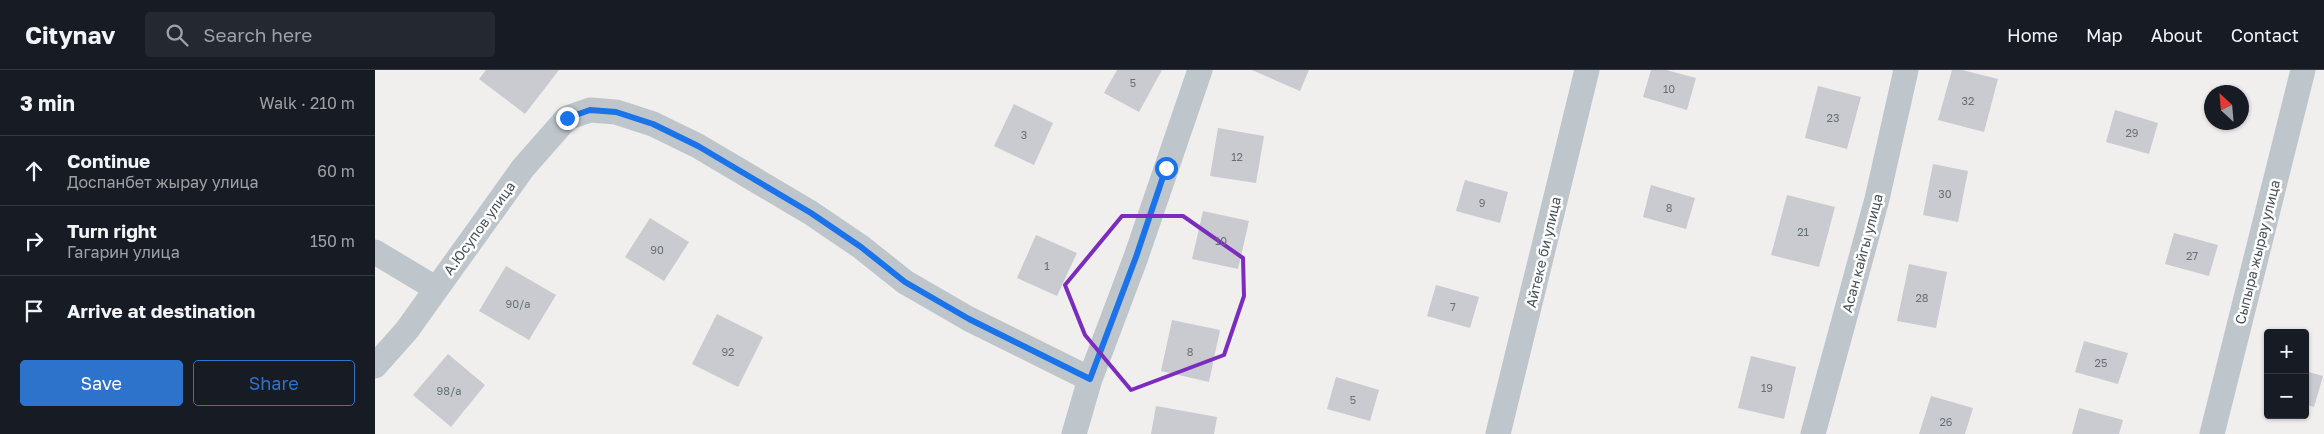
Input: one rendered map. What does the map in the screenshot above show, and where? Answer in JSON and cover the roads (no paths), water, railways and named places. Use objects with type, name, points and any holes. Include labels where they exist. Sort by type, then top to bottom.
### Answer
[{"type":"street","points":[[1074,434],[1090,379],[1136,257],[1200,70]]},
{"type":"street","name":"Айтеке би улица","points":[[1498,434],[1587,70]]},
{"type":"street","name":"Асан кайгы улица","points":[[1813,434],[1877,199],[1906,70]]},
{"type":"street","name":"Сыпыра жырау улица","points":[[2212,434],[2303,70]]},
{"type":"street","name":"А.Юсупов улица","points":[[375,366],[407,330],[435,288],[523,168],[567,118],[590,110],[616,112],[653,124],[698,146],[811,213],[861,247],[905,282],[969,319],[1090,379]]},
{"type":"street","name":"А.Юсупов улица","points":[[375,252],[435,288]]}]
